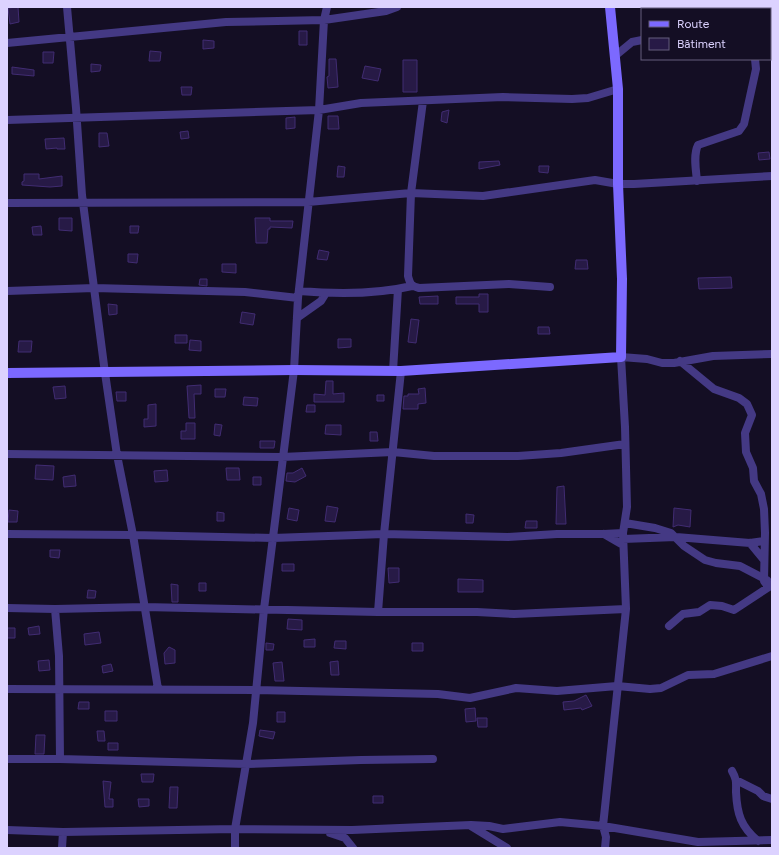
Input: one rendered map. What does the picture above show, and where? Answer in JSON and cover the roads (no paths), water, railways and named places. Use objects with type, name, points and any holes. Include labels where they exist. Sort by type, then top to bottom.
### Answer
[{"type":"street","points":[[67,7],[83,203],[105,373],[117,456],[133,534],[158,689]]},
{"type":"street","points":[[235,848],[235,829],[247,764],[282,457],[294,370],[298,295],[319,110],[324,20],[327,7]]},
{"type":"street","points":[[7,43],[226,22],[324,20],[386,11],[397,7]]},
{"type":"street","points":[[605,848],[606,838],[603,826],[626,609],[623,539],[627,507],[620,357],[622,279],[618,184],[618,89],[616,56],[610,7]]},
{"type":"street","points":[[616,56],[632,42],[641,40]]},
{"type":"street","points":[[697,181],[696,160],[698,145],[739,131],[744,124],[756,69],[755,60]]},
{"type":"street","points":[[7,120],[319,110],[362,103],[503,97],[577,99],[588,98],[618,89]]},
{"type":"street","points":[[412,286],[408,276],[411,193],[423,101]]},
{"type":"street","points":[[7,203],[308,202],[411,193],[483,196],[595,180],[618,184],[772,176]]},
{"type":"street","points":[[7,291],[94,288],[298,295],[398,289],[412,286],[419,288],[510,284],[550,288]]},
{"type":"street","points":[[378,612],[384,534],[393,452],[397,371],[398,289]]},
{"type":"street","points":[[297,318],[321,301],[326,293]]},
{"type":"street","points":[[7,373],[294,370],[397,371],[620,357],[647,359],[662,363],[674,363],[680,361],[698,360],[713,356],[772,354]]},
{"type":"street","points":[[680,361],[714,389],[739,398],[747,404],[752,415],[745,433],[746,452],[752,468],[754,481],[761,494],[764,509],[764,579]]},
{"type":"street","points":[[7,454],[282,457],[393,452],[434,456],[518,456],[561,453],[625,444]]},
{"type":"street","points":[[624,523],[671,533],[684,546],[705,560],[740,566],[764,579],[765,583],[772,585]]},
{"type":"street","points":[[7,534],[133,534],[273,538],[384,534],[508,537],[557,534],[604,534],[623,539],[676,537],[750,543],[764,541]]},
{"type":"street","points":[[604,534],[623,539]]},
{"type":"street","points":[[750,543],[764,560]]},
{"type":"street","points":[[669,626],[683,614],[699,612],[710,605],[722,606],[734,610],[772,585]]},
{"type":"street","points":[[7,608],[55,609],[144,607],[378,612],[477,612],[514,614],[626,609]]},
{"type":"street","points":[[55,609],[59,656],[60,759]]},
{"type":"street","points":[[7,689],[60,688],[256,690],[438,694],[470,698],[516,688],[557,691],[617,686],[661,688],[688,675],[714,674],[772,656]]},
{"type":"street","points":[[7,759],[247,764],[432,759]]},
{"type":"street","points":[[732,771],[738,784],[736,791],[740,819],[748,832],[758,841]]},
{"type":"street","points":[[736,780],[758,791],[763,796],[772,799]]},
{"type":"street","points":[[7,830],[63,832],[235,829],[352,830],[471,825],[489,826],[503,829],[560,822],[603,826],[698,842],[772,840]]},
{"type":"street","points":[[471,825],[507,848]]},
{"type":"street","points":[[322,830],[345,838],[354,848]]},
{"type":"street","points":[[352,830],[354,848]]},
{"type":"street","points":[[62,848],[63,832]]},
{"type":"street","points":[[744,841],[748,832]]}]
